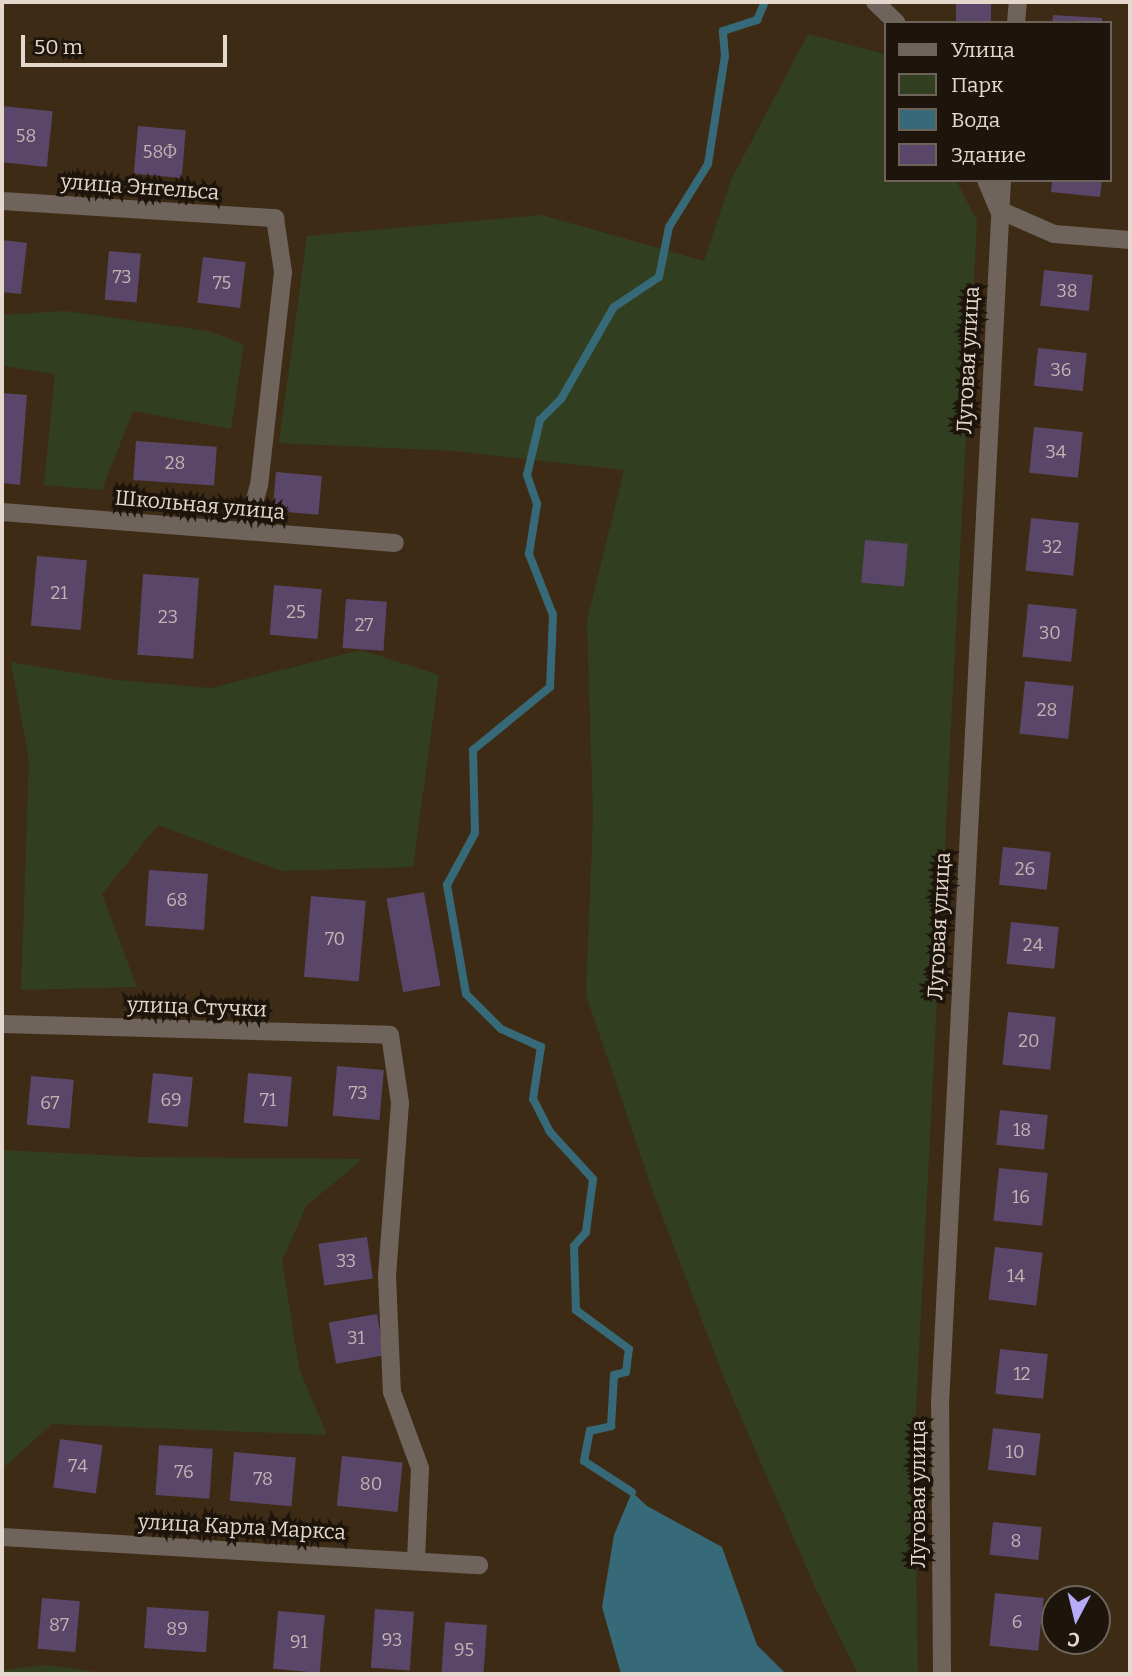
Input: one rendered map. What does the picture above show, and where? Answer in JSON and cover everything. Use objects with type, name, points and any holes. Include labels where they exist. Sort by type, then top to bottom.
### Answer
[{"type":"street","points":[[875,2],[895,21]]},
{"type":"street","points":[[1016,21],[1018,2]]},
{"type":"street","points":[[987,182],[999,210],[1054,234],[1130,240]]},
{"type":"street","name":"Луговая улица","points":[[942,1674],[940,1404],[1002,182]]},
{"type":"street","name":"улица Энгельса","points":[[2,201],[275,218],[283,272],[259,485],[246,531]]},
{"type":"street","name":"Школьная улица","points":[[2,512],[395,543]]},
{"type":"street","name":"улица Стучки","points":[[2,1024],[390,1035],[400,1103],[387,1275],[392,1392],[421,1468],[416,1560]]},
{"type":"street","name":"улица Карла Маркса","points":[[2,1537],[479,1565]]},
{"type":"green space","points":[[808,34],[884,54],[884,182],[957,182],[977,221],[914,1448],[918,1674],[858,1674],[815,1587],[724,1378],[653,1192],[586,995],[593,816],[587,621],[624,470],[454,451],[279,443],[307,236],[542,215],[704,261],[731,180]]},
{"type":"green space","points":[[65,311],[208,331],[244,344],[231,429],[133,411],[102,490],[44,485],[55,374],[2,366],[2,315]]},
{"type":"green space","points":[[361,650],[439,675],[413,867],[281,871],[158,825],[102,894],[137,987],[21,990],[29,760],[11,662],[117,680],[211,688]]},
{"type":"green space","points":[[2,1150],[142,1157],[363,1159],[307,1205],[282,1260],[299,1368],[327,1435],[52,1424],[2,1469]]},
{"type":"green space","points":[[46,1665],[111,1674],[2,1674],[2,1670]]},
{"type":"water","points":[[632,1492],[647,1506],[722,1547],[757,1645],[786,1674],[621,1674],[602,1607],[614,1535]]},
{"type":"building","points":[[956,2],[991,2],[991,21],[956,21]]},
{"type":"building","points":[[1053,15],[1102,18],[1102,21],[1052,21]]},
{"type":"building","points":[[2,106],[53,111],[47,167],[2,162]]},
{"type":"building","points":[[138,126],[186,130],[182,178],[134,174]]},
{"type":"building","points":[[1052,182],[1102,182],[1100,197],[1051,192]]},
{"type":"building","points":[[2,240],[27,243],[21,294],[2,292]]},
{"type":"building","points":[[109,251],[141,254],[137,303],[105,300]]},
{"type":"building","points":[[203,257],[246,262],[240,308],[197,303]]},
{"type":"building","points":[[1044,270],[1093,275],[1089,311],[1040,306]]},
{"type":"building","points":[[1038,348],[1087,353],[1083,391],[1034,386]]},
{"type":"building","points":[[2,393],[27,395],[20,485],[2,483]]},
{"type":"building","points":[[1034,427],[1083,432],[1078,478],[1029,473]]},
{"type":"building","points":[[136,441],[217,447],[214,486],[133,480]]},
{"type":"building","points":[[276,472],[322,476],[318,515],[273,511]]},
{"type":"building","points":[[1031,518],[1079,523],[1073,576],[1025,571]]},
{"type":"building","points":[[865,540],[908,544],[904,587],[861,583]]},
{"type":"building","points":[[37,556],[87,560],[81,630],[31,626]]},
{"type":"building","points":[[143,574],[199,578],[193,659],[137,655]]},
{"type":"building","points":[[274,585],[322,589],[317,639],[270,635]]},
{"type":"building","points":[[346,599],[387,602],[383,651],[343,648]]},
{"type":"building","points":[[1028,604],[1077,609],[1071,662],[1022,657]]},
{"type":"building","points":[[1025,681],[1074,686],[1068,739],[1019,734]]},
{"type":"building","points":[[1003,847],[1051,852],[1047,890],[999,885]]},
{"type":"building","points":[[149,870],[208,874],[204,930],[145,926]]},
{"type":"building","points":[[424,892],[440,986],[403,992],[387,899]]},
{"type":"building","points":[[311,896],[366,901],[359,981],[304,977]]},
{"type":"building","points":[[1011,922],[1059,927],[1054,969],[1007,964]]},
{"type":"building","points":[[1008,1012],[1056,1017],[1050,1070],[1002,1065]]},
{"type":"building","points":[[337,1066],[384,1070],[379,1120],[333,1116]]},
{"type":"building","points":[[153,1073],[193,1077],[188,1127],[148,1123]]},
{"type":"building","points":[[248,1073],[292,1077],[287,1127],[244,1123]]},
{"type":"building","points":[[31,1076],[74,1080],[70,1129],[27,1125]]},
{"type":"building","points":[[1000,1110],[1048,1115],[1044,1150],[996,1145]]},
{"type":"building","points":[[999,1168],[1048,1173],[1042,1226],[993,1221]]},
{"type":"building","points":[[367,1237],[373,1279],[324,1285],[318,1244]]},
{"type":"building","points":[[995,1247],[1043,1253],[1036,1305],[989,1300]]},
{"type":"building","points":[[377,1314],[384,1355],[336,1364],[329,1323]]},
{"type":"building","points":[[1000,1349],[1048,1354],[1043,1399],[995,1394]]},
{"type":"building","points":[[993,1428],[1041,1434],[1036,1476],[988,1470]]},
{"type":"building","points":[[60,1439],[103,1445],[96,1494],[53,1488]]},
{"type":"building","points":[[159,1445],[213,1449],[209,1499],[156,1495]]},
{"type":"building","points":[[234,1452],[296,1457],[291,1506],[230,1501]]},
{"type":"building","points":[[342,1456],[403,1462],[397,1512],[337,1506]]},
{"type":"building","points":[[993,1522],[1042,1527],[1038,1560],[990,1555]]},
{"type":"building","points":[[995,1593],[1041,1598],[1038,1651],[989,1646]]},
{"type":"building","points":[[42,1598],[80,1601],[75,1652],[38,1649]]},
{"type":"building","points":[[147,1607],[209,1611],[206,1652],[144,1648]]},
{"type":"building","points":[[375,1609],[414,1612],[410,1671],[371,1668]]},
{"type":"building","points":[[278,1611],[325,1615],[320,1673],[273,1669]]},
{"type":"building","points":[[445,1622],[487,1625],[483,1674],[441,1674]]},
{"type":"waterway","points":[[632,1492],[584,1461],[590,1431],[611,1426],[614,1375],[626,1372],[629,1349],[576,1310],[574,1246],[586,1232],[593,1179],[550,1132],[533,1099],[541,1047],[501,1029],[466,994],[447,885],[475,833],[473,750],[550,687],[553,615],[529,554],[537,504],[527,475],[540,420],[561,399],[614,307],[659,277],[669,227],[708,164],[725,56],[723,31],[757,20],[765,2]]}]
